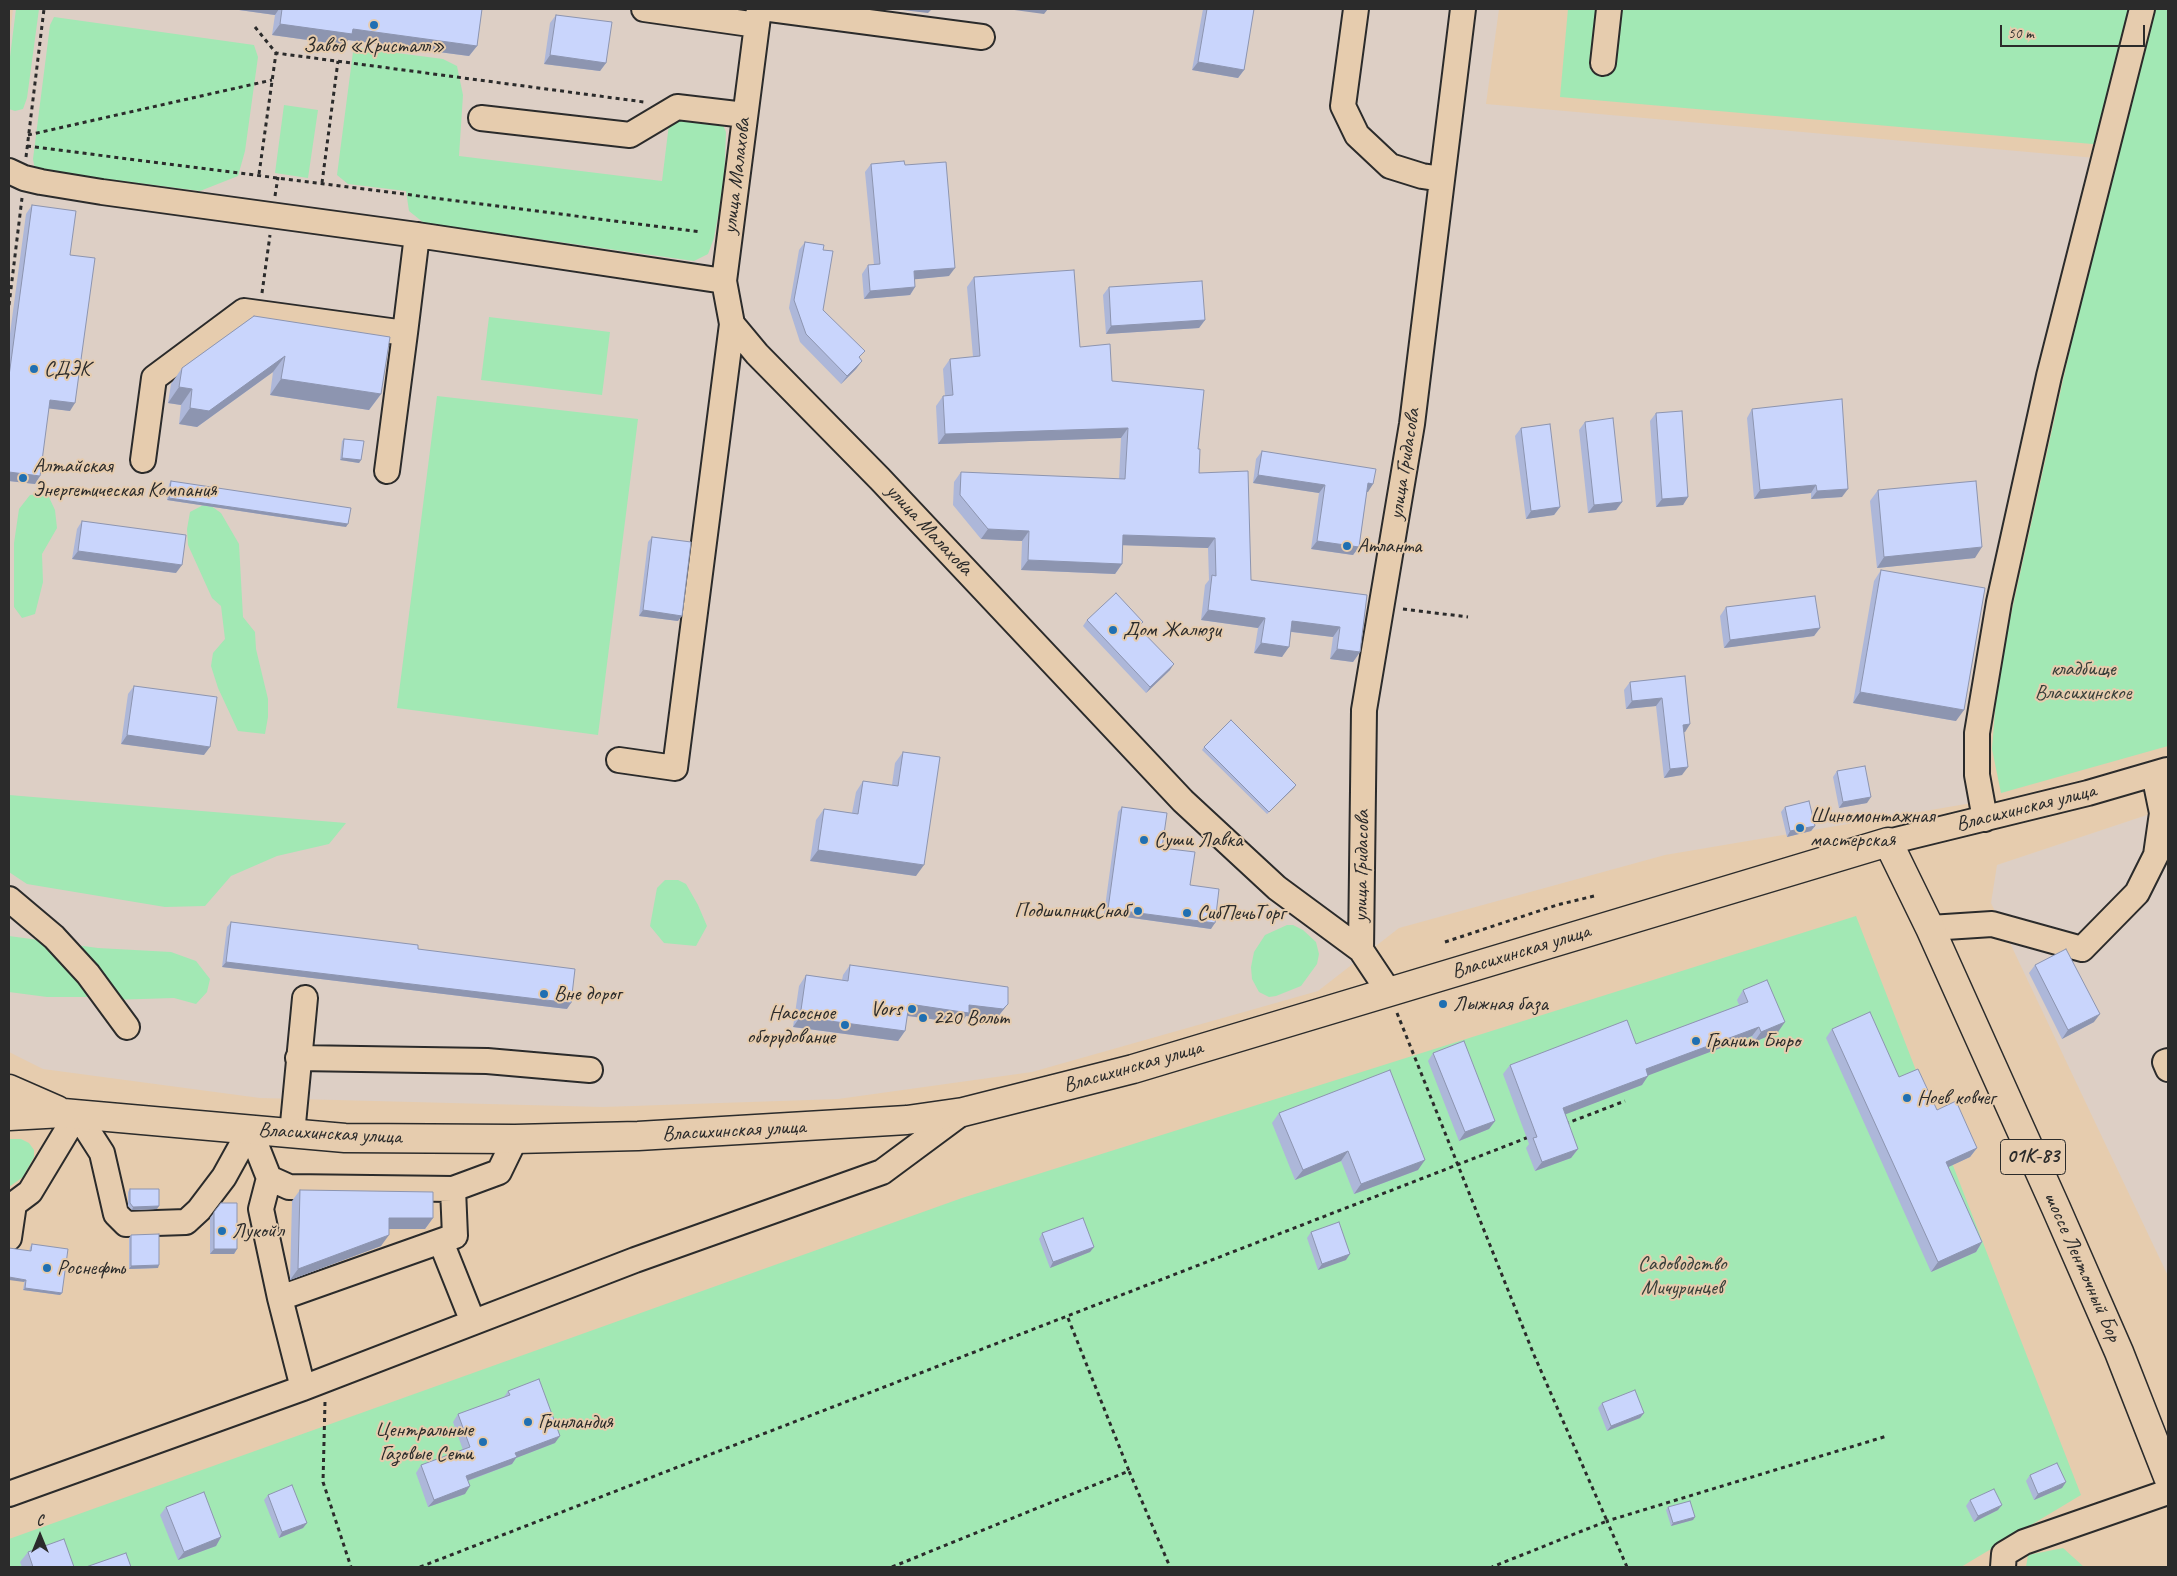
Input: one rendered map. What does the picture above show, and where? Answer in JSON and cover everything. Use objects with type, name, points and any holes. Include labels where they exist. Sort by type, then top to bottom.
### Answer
[{"type":"highway","name":"шоссе Ленточный Бор","points":[[1888,842],[1930,928],[2120,1352],[2168,1477]]},
{"type":"highway","name":"Власихинская улица","points":[[70,1113],[345,1138],[515,1139],[638,1136],[850,1125],[907,1120],[963,1112],[1133,1069],[1888,842]]},
{"type":"highway","points":[[9,1089],[70,1113]]},
{"type":"highway","points":[[9,1116],[70,1113]]},
{"type":"street","points":[[644,9],[762,14],[982,38]]},
{"type":"street","points":[[1356,9],[1343,106],[1357,135],[1390,166],[1422,176],[1442,178]]},
{"type":"street","name":"улица Гридасова","points":[[1361,950],[1364,710],[1412,424],[1463,9]]},
{"type":"street","points":[[1603,63],[1609,9]]},
{"type":"street","points":[[1985,819],[1977,775],[1977,733],[1999,602],[2052,367],[2142,9]]},
{"type":"street","name":"улица Малахова","points":[[762,14],[744,115],[724,281],[732,324],[757,354],[880,479],[1183,801],[1277,888],[1361,950]]},
{"type":"street","points":[[481,118],[630,135],[677,107],[744,115]]},
{"type":"street","points":[[9,171],[24,178],[41,182],[724,281]]},
{"type":"street","points":[[387,471],[417,235]]},
{"type":"street","points":[[143,460],[154,378],[244,311],[404,333]]},
{"type":"street","points":[[619,760],[675,768],[732,324]]},
{"type":"street","points":[[1930,928],[1992,924],[2082,949],[2137,893],[2156,855],[2166,820],[2161,772]]},
{"type":"street","name":"Власихинская улица","points":[[1888,842],[2088,794],[2161,772]]},
{"type":"street","points":[[9,899],[54,937],[88,974],[128,1027]]},
{"type":"street","points":[[1361,950],[1389,992]]},
{"type":"street","points":[[292,1134],[305,998]]},
{"type":"street","points":[[298,1058],[487,1062],[590,1070]]},
{"type":"street","points":[[2168,1060],[2165,1062],[2168,1069]]},
{"type":"street","points":[[9,1494],[303,1388],[635,1260],[882,1172],[963,1112]]},
{"type":"street","points":[[9,1238],[11,1204],[30,1192],[70,1113],[102,1153],[116,1214],[126,1224],[186,1222],[199,1210],[224,1177],[250,1130]]},
{"type":"street","points":[[250,1130],[269,1178],[261,1209],[280,1298],[303,1388]]},
{"type":"street","points":[[269,1178],[289,1187],[453,1189],[499,1172],[515,1139]]},
{"type":"street","points":[[280,1298],[456,1236],[453,1189]]},
{"type":"street","points":[[441,1242],[473,1322]]},
{"type":"street","points":[[2003,1567],[2004,1554],[2024,1542],[2168,1492]]},
{"type":"path","points":[[256,26],[276,53],[259,174]]},
{"type":"path","points":[[276,53],[677,107]]},
{"type":"path","points":[[322,183],[338,61]]},
{"type":"path","points":[[28,135],[272,80]]},
{"type":"path","points":[[27,146],[259,174],[701,232]]},
{"type":"path","points":[[260,313],[278,177]]},
{"type":"path","points":[[1382,606],[1468,617]]},
{"type":"path","points":[[1445,942],[1557,905],[1594,896]]},
{"type":"path","points":[[1389,992],[1534,1355],[1627,1567]]},
{"type":"path","points":[[1560,1126],[1625,1101]]},
{"type":"path","points":[[420,1567],[1068,1318],[1532,1136]]},
{"type":"path","points":[[1068,1318],[1129,1471],[1170,1567]]},
{"type":"path","points":[[325,1379],[323,1482],[351,1567]]},
{"type":"path","points":[[1492,1567],[1607,1521],[1887,1436]]},
{"type":"path","points":[[892,1567],[1129,1471]]},
{"type":"shaded area","points":[[13,9],[1499,9],[1486,104],[2096,158],[1972,803],[1665,855],[1399,928],[1318,991],[1032,1072],[838,1099],[603,1107],[260,1098],[43,1069],[9,1052],[9,43]]},
{"type":"shaded area","points":[[2168,808],[2168,1276],[1991,903],[1997,865]]},
{"type":"green space","points":[[16,9],[39,9],[27,98],[23,109],[15,111],[9,109],[9,65]]},
{"type":"green space","name":"кладбище Власихинское","points":[[1568,9],[2168,9],[2168,746],[2001,793],[1992,749],[1998,673],[2115,146],[1560,97]]},
{"type":"green space","points":[[54,17],[254,45],[258,57],[245,151],[238,176],[200,191],[35,170],[33,159],[50,25]]},
{"type":"green space","points":[[359,48],[443,59],[457,66],[463,95],[459,156],[662,181],[670,116],[722,123],[726,132],[724,184],[714,238],[708,254],[694,261],[424,223],[409,211],[406,191],[348,184],[337,175],[353,52]]},
{"type":"green space","points":[[284,105],[318,110],[308,178],[275,173]]},
{"type":"green space","points":[[489,317],[610,332],[602,395],[481,380]]},
{"type":"green space","points":[[437,396],[638,419],[598,735],[397,708]]},
{"type":"green space","points":[[47,493],[55,510],[57,528],[42,554],[43,582],[35,614],[22,618],[14,607],[14,543],[19,509],[30,495]]},
{"type":"green space","points":[[207,503],[221,513],[239,544],[243,617],[255,632],[256,649],[268,699],[268,717],[265,734],[238,731],[218,688],[211,666],[213,653],[225,639],[221,606],[212,598],[188,545],[187,529],[190,512]]},
{"type":"green space","points":[[9,795],[346,823],[329,844],[277,856],[231,876],[205,906],[165,907],[27,884],[9,872]]},
{"type":"green space","points":[[665,880],[678,880],[686,884],[698,905],[707,926],[696,946],[664,943],[650,926],[657,888]]},
{"type":"green space","name":"Садоводство Мичуринцев","points":[[1856,916],[2081,1495],[1961,1567],[9,1567],[9,1539],[962,1198]]},
{"type":"green space","points":[[1287,925],[1293,925],[1303,930],[1316,942],[1319,954],[1317,964],[1301,986],[1269,997],[1259,992],[1252,979],[1251,967],[1254,952],[1265,935]]},
{"type":"green space","points":[[9,936],[98,948],[171,952],[196,961],[210,979],[207,992],[196,1004],[174,998],[110,1000],[89,997],[47,997],[9,992]]},
{"type":"green space","points":[[9,1139],[21,1139],[29,1143],[34,1150],[34,1157],[23,1177],[9,1187]]},
{"type":"green space","points":[[2063,1548],[2084,1567],[2026,1567],[2028,1555]]},
{"type":"building","name":"Завод «Кристалл»","points":[[282,9],[482,9],[477,46],[353,29],[352,34],[280,24]]},
{"type":"building","points":[[1207,9],[1254,9],[1244,70],[1198,62]]},
{"type":"building","points":[[556,15],[612,22],[606,63],[550,55]]},
{"type":"building","points":[[904,161],[905,165],[946,162],[955,268],[914,271],[915,287],[870,291],[868,265],[880,264],[871,164]]},
{"type":"building","points":[[32,205],[76,211],[70,255],[95,258],[75,403],[50,400],[40,476],[9,472],[9,376]]},
{"type":"building","points":[[805,242],[824,245],[823,250],[833,251],[823,310],[865,351],[859,357],[862,361],[847,376],[806,334],[794,300]]},
{"type":"building","points":[[1074,270],[1080,347],[1110,344],[1112,381],[1204,390],[1198,449],[1200,449],[1199,473],[1248,471],[1251,580],[1367,595],[1360,652],[1337,649],[1340,627],[1292,621],[1289,647],[1261,643],[1265,618],[1208,610],[1212,575],[1216,576],[1215,538],[1123,535],[1122,564],[1028,560],[1029,531],[988,529],[960,495],[961,472],[1125,479],[1128,428],[945,434],[943,396],[953,395],[950,359],[980,356],[974,277]]},
{"type":"building","points":[[1202,281],[1205,320],[1111,326],[1109,287]]},
{"type":"building","points":[[254,316],[390,337],[381,394],[281,379],[285,356],[209,411],[190,408],[192,389],[179,387],[182,368]]},
{"type":"building","points":[[1842,399],[1848,489],[1817,491],[1816,485],[1760,490],[1752,409]]},
{"type":"building","points":[[1682,411],[1688,497],[1662,499],[1656,413]]},
{"type":"building","points":[[1613,418],[1622,502],[1594,505],[1585,422]]},
{"type":"building","points":[[1550,424],[1560,507],[1531,511],[1521,428]]},
{"type":"building","points":[[344,439],[364,441],[361,460],[342,458]]},
{"type":"building","points":[[1262,451],[1376,469],[1373,484],[1368,483],[1359,547],[1317,541],[1325,485],[1258,475]]},
{"type":"building","points":[[171,481],[351,508],[348,524],[169,498]]},
{"type":"building","points":[[1976,481],[1982,547],[1884,557],[1878,490]]},
{"type":"building","points":[[82,521],[186,535],[182,565],[78,551]]},
{"type":"building","points":[[652,537],[691,542],[682,616],[643,610]]},
{"type":"building","points":[[1881,570],[1985,588],[1964,710],[1860,692]]},
{"type":"building","points":[[1116,593],[1143,622],[1138,627],[1174,664],[1150,687],[1087,620]]},
{"type":"building","points":[[1815,596],[1820,628],[1730,640],[1726,607]]},
{"type":"building","points":[[1685,676],[1690,724],[1683,725],[1688,767],[1670,769],[1662,698],[1632,701],[1630,682]]},
{"type":"building","points":[[134,686],[217,697],[210,747],[127,735]]},
{"type":"building","points":[[1231,720],[1296,785],[1269,812],[1204,747]]},
{"type":"building","points":[[903,752],[940,757],[924,865],[818,850],[824,809],[858,814],[863,781],[898,786]]},
{"type":"building","points":[[1865,766],[1871,797],[1843,802],[1837,771]]},
{"type":"building","points":[[1809,801],[1815,826],[1790,831],[1785,807]]},
{"type":"building","points":[[1122,807],[1167,813],[1162,848],[1195,852],[1190,885],[1219,889],[1215,923],[1108,909]]},
{"type":"building","points":[[231,922],[418,945],[418,949],[575,969],[571,1003],[226,962]]},
{"type":"building","points":[[2066,949],[2100,1014],[2068,1030],[2035,965]]},
{"type":"building","points":[[850,965],[1008,987],[1008,1004],[1003,1009],[969,1005],[969,1013],[909,1004],[905,1031],[800,1017],[806,975],[848,981]]},
{"type":"building","points":[[1767,980],[1785,1022],[1761,1032],[1759,1027],[1646,1069],[1648,1076],[1563,1108],[1578,1149],[1542,1162],[1533,1138],[1537,1137],[1510,1065],[1627,1020],[1636,1044],[1748,1002],[1743,990]]},
{"type":"building","points":[[1870,1012],[1899,1077],[1918,1069],[1937,1110],[1956,1101],[1977,1148],[1946,1162],[1982,1242],[1938,1262],[1832,1029]]},
{"type":"building","points":[[1464,1041],[1495,1121],[1465,1132],[1433,1053]]},
{"type":"building","points":[[1390,1070],[1425,1160],[1361,1184],[1348,1151],[1303,1170],[1279,1113]]},
{"type":"building","points":[[130,1189],[159,1189],[159,1206],[133,1207],[130,1203]]},
{"type":"building","points":[[300,1190],[433,1192],[433,1218],[389,1218],[389,1235],[298,1269]]},
{"type":"building","name":"Лукойл","points":[[221,1203],[237,1203],[237,1249],[214,1249],[214,1212]]},
{"type":"building","points":[[1083,1218],[1094,1247],[1053,1262],[1042,1233]]},
{"type":"building","points":[[1339,1222],[1350,1254],[1322,1264],[1311,1232]]},
{"type":"building","points":[[159,1234],[159,1265],[131,1266],[131,1235]]},
{"type":"building","name":"Роснефть","points":[[32,1244],[68,1249],[62,1293],[25,1288],[26,1280],[9,1277],[9,1248],[31,1251]]},
{"type":"building","points":[[539,1379],[560,1436],[515,1453],[517,1457],[466,1476],[470,1486],[434,1500],[421,1465],[470,1447],[458,1414],[510,1395],[508,1391]]},
{"type":"building","points":[[1635,1390],[1644,1413],[1611,1426],[1602,1403]]},
{"type":"building","points":[[2057,1463],[2066,1482],[2038,1494],[2030,1475]]},
{"type":"building","points":[[292,1485],[307,1523],[282,1532],[268,1495]]},
{"type":"building","points":[[1994,1489],[2002,1505],[1978,1516],[1970,1500]]},
{"type":"building","points":[[204,1492],[221,1537],[184,1552],[166,1507]]},
{"type":"building","points":[[1690,1501],[1695,1517],[1673,1523],[1668,1507]]},
{"type":"building","points":[[64,1539],[74,1567],[33,1567],[28,1552]]},
{"type":"building","points":[[126,1553],[131,1567],[86,1567]]},
{"type":"place","name":"Завод «Кристалл»","points":[[374,25]]},
{"type":"place","name":"СДЭК","points":[[34,369]]},
{"type":"place","name":"Алтайская Энергетическая Компания","points":[[23,478]]},
{"type":"place","name":"Атланта","points":[[1347,546]]},
{"type":"place","name":"Дом Жалюзи","points":[[1113,630]]},
{"type":"place","name":"Шиномонтажная мастерская","points":[[1800,828]]},
{"type":"place","name":"Суши Лавка","points":[[1144,840]]},
{"type":"place","name":"ПодшипникСнаб","points":[[1138,911]]},
{"type":"place","name":"СибПечьТорг","points":[[1187,913]]},
{"type":"place","name":"Вне дорог","points":[[544,994]]},
{"type":"place","name":"Лыжная база","points":[[1443,1004]]},
{"type":"place","name":"Vors","points":[[912,1009]]},
{"type":"place","name":"220 Вольт","points":[[923,1018]]},
{"type":"place","name":"Насосное оборудование","points":[[845,1025]]},
{"type":"place","name":"Гранит Бюро","points":[[1696,1041]]},
{"type":"place","name":"Ноев ковчег","points":[[1907,1098]]},
{"type":"place","name":"Лукойл","points":[[222,1231]]},
{"type":"place","name":"Роснефть","points":[[47,1268]]},
{"type":"place","name":"Гринландия","points":[[528,1422]]},
{"type":"place","name":"Центральные Газовые Сети","points":[[483,1442]]}]
